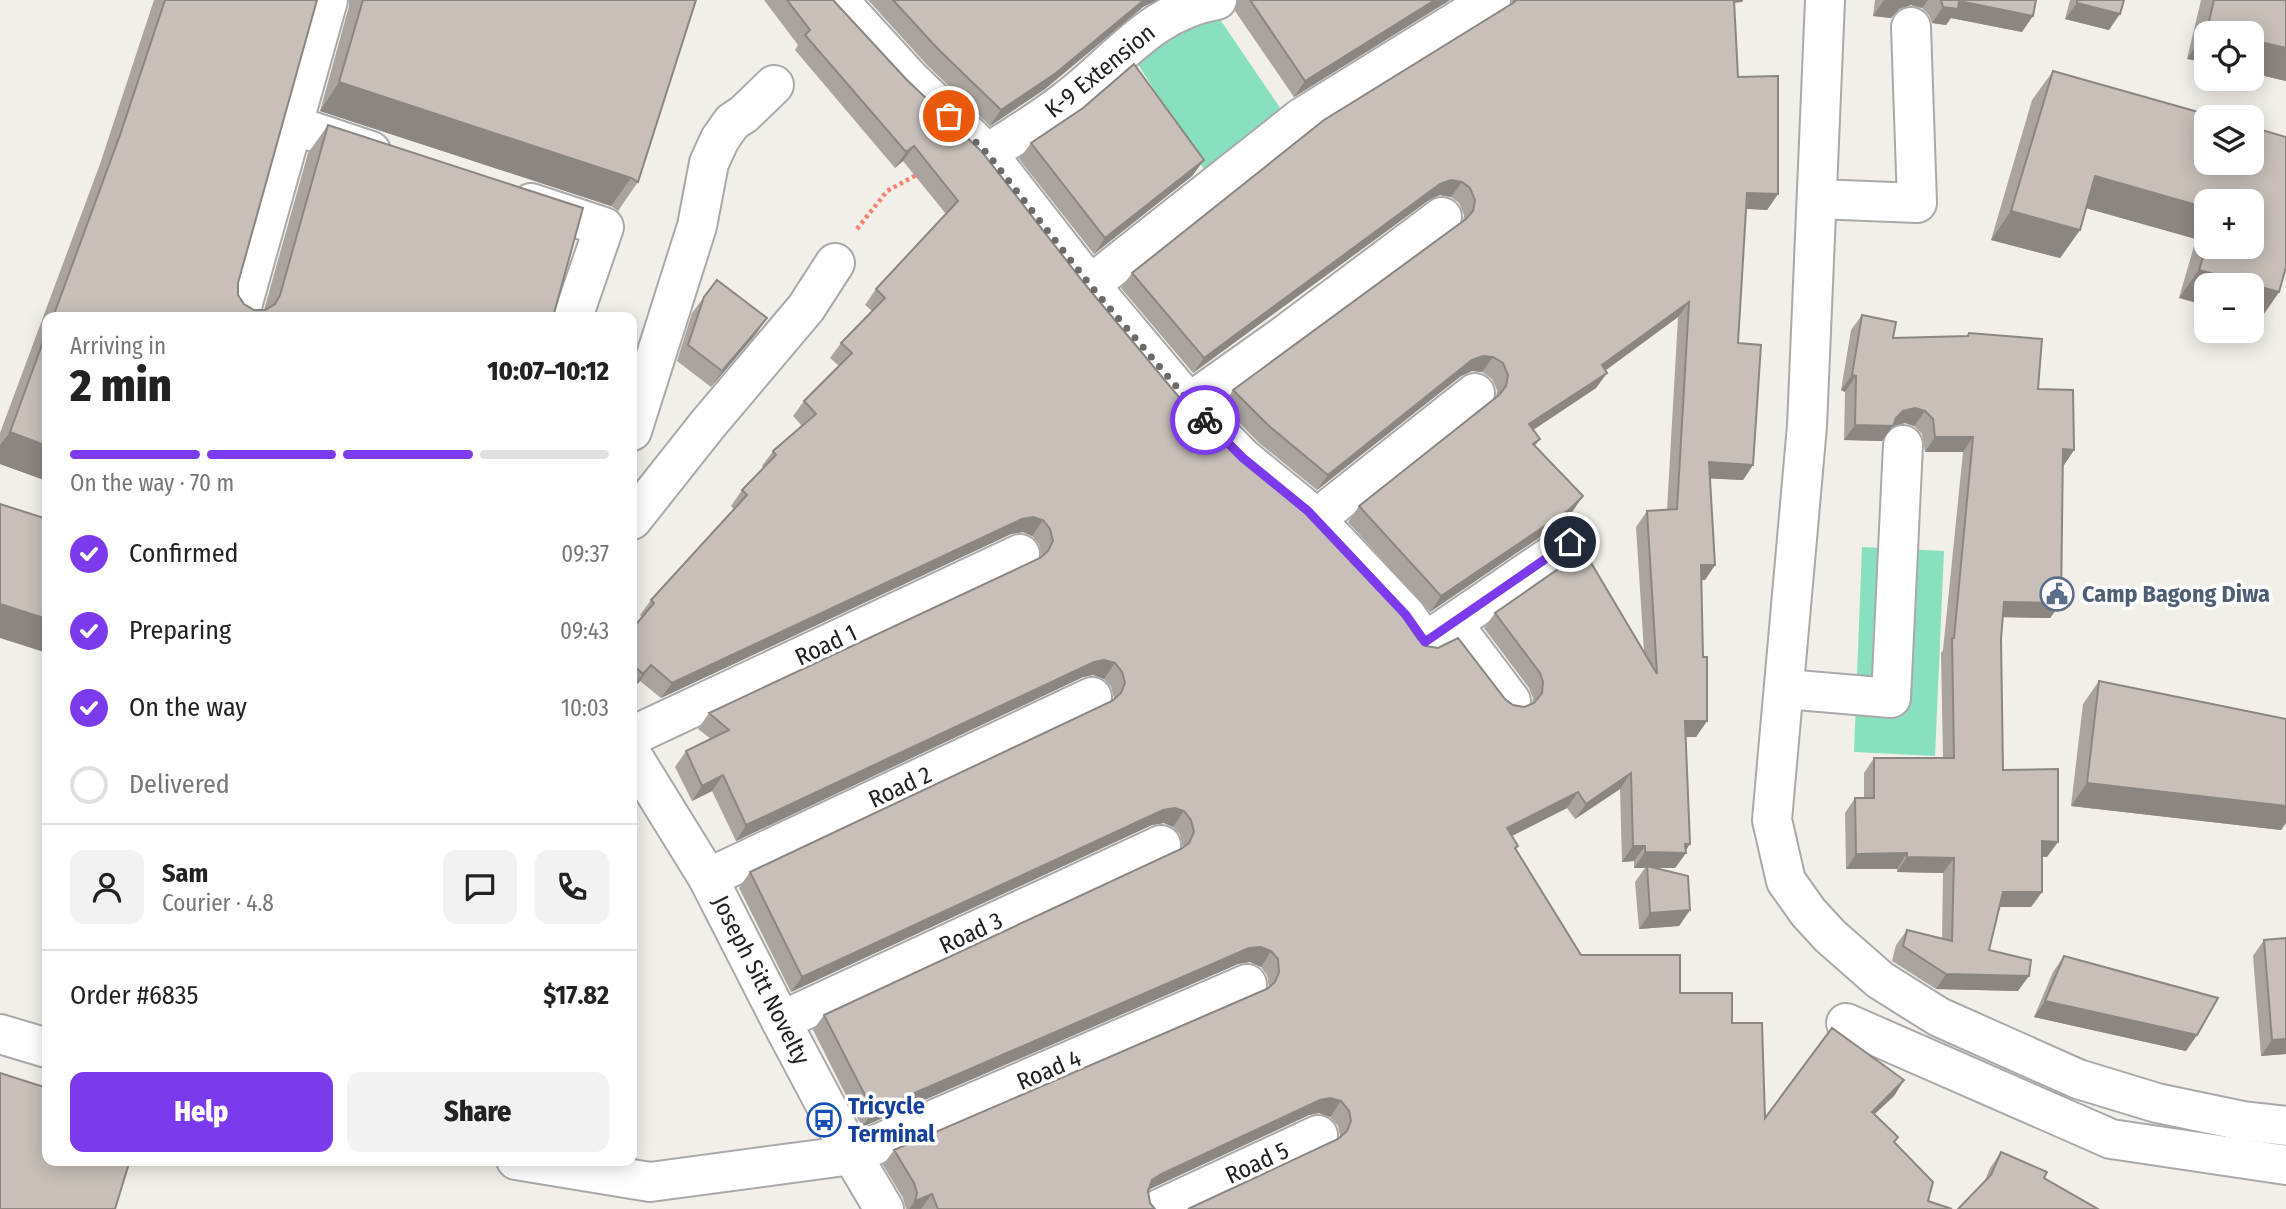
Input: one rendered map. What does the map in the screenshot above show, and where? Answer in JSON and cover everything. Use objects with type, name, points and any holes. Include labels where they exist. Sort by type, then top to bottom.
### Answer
[{"type":"street","points":[[240,312],[328,0]]},
{"type":"street","points":[[838,0],[911,80],[987,153],[1090,285],[1189,403],[1243,458],[1316,519],[1406,615],[1425,642],[1570,542]]},
{"type":"street","name":"K-9 Extension","points":[[987,153],[1023,132],[1067,100],[1148,29],[1184,8],[1217,0]]},
{"type":"street","points":[[1090,285],[1301,118],[1491,0]]},
{"type":"street","points":[[1825,0],[1807,426],[1773,820],[1786,881],[1808,912],[1830,936],[1880,980],[1939,1017],[2078,1079],[2157,1103],[2243,1121],[2286,1126]]},
{"type":"street","points":[[1817,198],[1917,203],[1911,27]]},
{"type":"street","points":[[637,414],[697,226],[709,163],[720,139],[732,122],[774,85]]},
{"type":"street","points":[[293,125],[410,163]]},
{"type":"street","points":[[500,193],[604,227],[575,312]]},
{"type":"street","points":[[1189,403],[1282,337],[1442,216]]},
{"type":"street","points":[[637,514],[806,308],[835,263]]},
{"type":"street","points":[[1316,519],[1475,393]]},
{"type":"street","points":[[1785,690],[1891,698],[1903,445]]},
{"type":"street","name":"Road 1","points":[[637,734],[1020,554]]},
{"type":"street","points":[[1453,624],[1511,701]]},
{"type":"street","name":"Road 2","points":[[708,878],[1092,697]]},
{"type":"street","name":"Joseph Sitt Novelty","points":[[637,763],[708,878],[852,1155],[884,1209]]},
{"type":"street","name":"Road 3","points":[[781,1021],[1161,845]]},
{"type":"street","name":"Road 4","points":[[553,1166],[650,1182],[852,1155],[1247,984]]},
{"type":"street","points":[[1846,1023],[2111,1139],[2286,1165]]},
{"type":"street","points":[[0,1034],[42,1047]]},
{"type":"street","name":"Road 5","points":[[1159,1209],[1318,1135]]},
{"type":"path","points":[[835,263],[867,215],[887,191],[922,172]]},
{"type":"green space","points":[[1213,9],[1289,121],[1210,179],[1136,61]]},
{"type":"green space","points":[[1862,547],[1944,551],[1935,756],[1854,752]]},
{"type":"building","points":[[165,0],[317,0],[238,283],[238,295],[244,304],[254,310],[265,310],[275,304],[280,295],[328,125],[583,208],[554,312],[55,312],[120,135]]},
{"type":"building","points":[[363,0],[696,0],[638,182],[339,82]]},
{"type":"building","points":[[787,0],[833,0],[906,79],[982,152],[1084,283],[1183,402],[1240,459],[1304,512],[1400,613],[1418,639],[1426,646],[1438,648],[1458,638],[1505,699],[1513,705],[1524,707],[1534,703],[1542,693],[1543,682],[1540,673],[1495,613],[1584,551],[1657,674],[1647,511],[1677,509],[1689,302],[1602,365],[1607,373],[1529,424],[1540,439],[1533,444],[1583,496],[1570,509],[1441,596],[1359,506],[1499,395],[1506,386],[1508,375],[1503,363],[1493,357],[1483,356],[1472,360],[1328,475],[1269,426],[1233,390],[1466,219],[1473,211],[1475,200],[1470,188],[1462,182],[1451,180],[1440,184],[1204,358],[1132,273],[1324,120],[1516,0],[1734,0],[1738,77],[1778,76],[1778,194],[1747,193],[1738,343],[1761,345],[1753,465],[1709,462],[1715,565],[1701,565],[1703,657],[1707,657],[1707,721],[1685,721],[1690,844],[1685,844],[1686,853],[1645,852],[1645,846],[1633,846],[1631,773],[1586,804],[1578,792],[1507,828],[1518,846],[1515,848],[1581,955],[1680,955],[1680,993],[1732,993],[1732,1023],[1762,1023],[1765,1118],[1832,1028],[1904,1080],[1872,1112],[1898,1137],[1894,1142],[1933,1182],[1928,1201],[1952,1209],[1188,1209],[1338,1139],[1347,1131],[1351,1121],[1349,1111],[1341,1101],[1330,1098],[1320,1100],[1161,1174],[1152,1180],[1148,1191],[1150,1203],[1155,1209],[938,1209],[932,1194],[915,1201],[917,1193],[914,1183],[894,1150],[1267,989],[1275,982],[1279,972],[1278,959],[1271,951],[1261,947],[1249,948],[873,1111],[824,1015],[1181,849],[1189,843],[1194,832],[1191,820],[1184,811],[1175,808],[1163,810],[802,977],[750,872],[1112,701],[1121,693],[1125,683],[1122,672],[1115,663],[1104,660],[1094,662],[746,825],[723,775],[702,786],[686,751],[729,730],[709,713],[1040,558],[1048,551],[1053,541],[1050,529],[1043,520],[1033,517],[1022,519],[672,683],[651,665],[643,674],[637,669],[637,623],[654,603],[651,600],[747,495],[742,490],[776,455],[773,451],[816,414],[804,401],[852,353],[841,343],[885,298],[876,289],[958,201],[914,146],[906,152],[805,35],[810,30]]},
{"type":"building","points":[[893,0],[1144,0],[1056,73],[1001,110],[938,49]]},
{"type":"building","points":[[1250,0],[1435,0],[1305,81]]},
{"type":"building","points":[[1941,0],[2036,0],[2033,16],[1959,1],[1958,9],[1943,7]]},
{"type":"building","points":[[2077,0],[2124,0],[2120,14],[2077,3]]},
{"type":"building","points":[[2214,0],[2286,0],[2286,48],[2264,43],[2264,21],[2209,21]]},
{"type":"building","points":[[1134,64],[1204,160],[1105,238],[1031,143],[1083,108]]},
{"type":"building","points":[[2053,71],[2194,111],[2194,175],[2264,175],[2264,131],[2286,137],[2286,267],[2279,292],[2264,288],[2264,273],[2210,273],[2199,270],[2202,259],[2264,259],[2264,189],[2194,189],[2194,204],[2095,176],[2080,230],[2011,211]]},
{"type":"building","points":[[717,280],[767,318],[722,371],[688,345],[704,297]]},
{"type":"building","points":[[1862,315],[1896,322],[1893,338],[1968,336],[1969,333],[2042,339],[2038,389],[2073,390],[2074,450],[2063,449],[2061,603],[2004,602],[2001,639],[2003,770],[2058,769],[2058,842],[2042,841],[2042,892],[2003,892],[1989,950],[2031,960],[2029,976],[1946,974],[1903,946],[1907,930],[1952,941],[1954,858],[1907,857],[1907,853],[1856,854],[1855,798],[1874,798],[1874,758],[1954,758],[1952,638],[1973,437],[1935,437],[1933,419],[1925,411],[1915,408],[1903,411],[1893,426],[1855,425],[1856,376],[1852,375]]},
{"type":"building","points":[[42,345],[42,444],[10,432]]},
{"type":"building","points":[[0,504],[42,517],[42,617],[0,604]]},
{"type":"building","points":[[2099,681],[2286,719],[2286,806],[2087,783]]},
{"type":"building","points":[[1647,866],[1688,876],[1690,910],[1650,913]]},
{"type":"building","points":[[2286,938],[2286,1039],[2272,1040],[2264,940]]},
{"type":"building","points":[[2064,956],[2218,998],[2197,1035],[2045,1001]]},
{"type":"building","points":[[0,1073],[42,1086],[42,1166],[128,1166],[115,1209],[0,1209]]},
{"type":"building","points":[[2001,1152],[2047,1172],[2044,1178],[2098,1209],[1958,1209],[1991,1175]]},
{"type":"way so far","points":[[949,116],[987,153],[1090,285],[1205,420]]},
{"type":"place","name":"Camp Bagong Diwa","points":[[2057,594]]},
{"type":"place","name":"Tricycle Terminal","points":[[824,1120]]},
{"type":"route","points":[[1205,420],[1243,458],[1308,511],[1406,615],[1425,642],[1570,542]]}]
